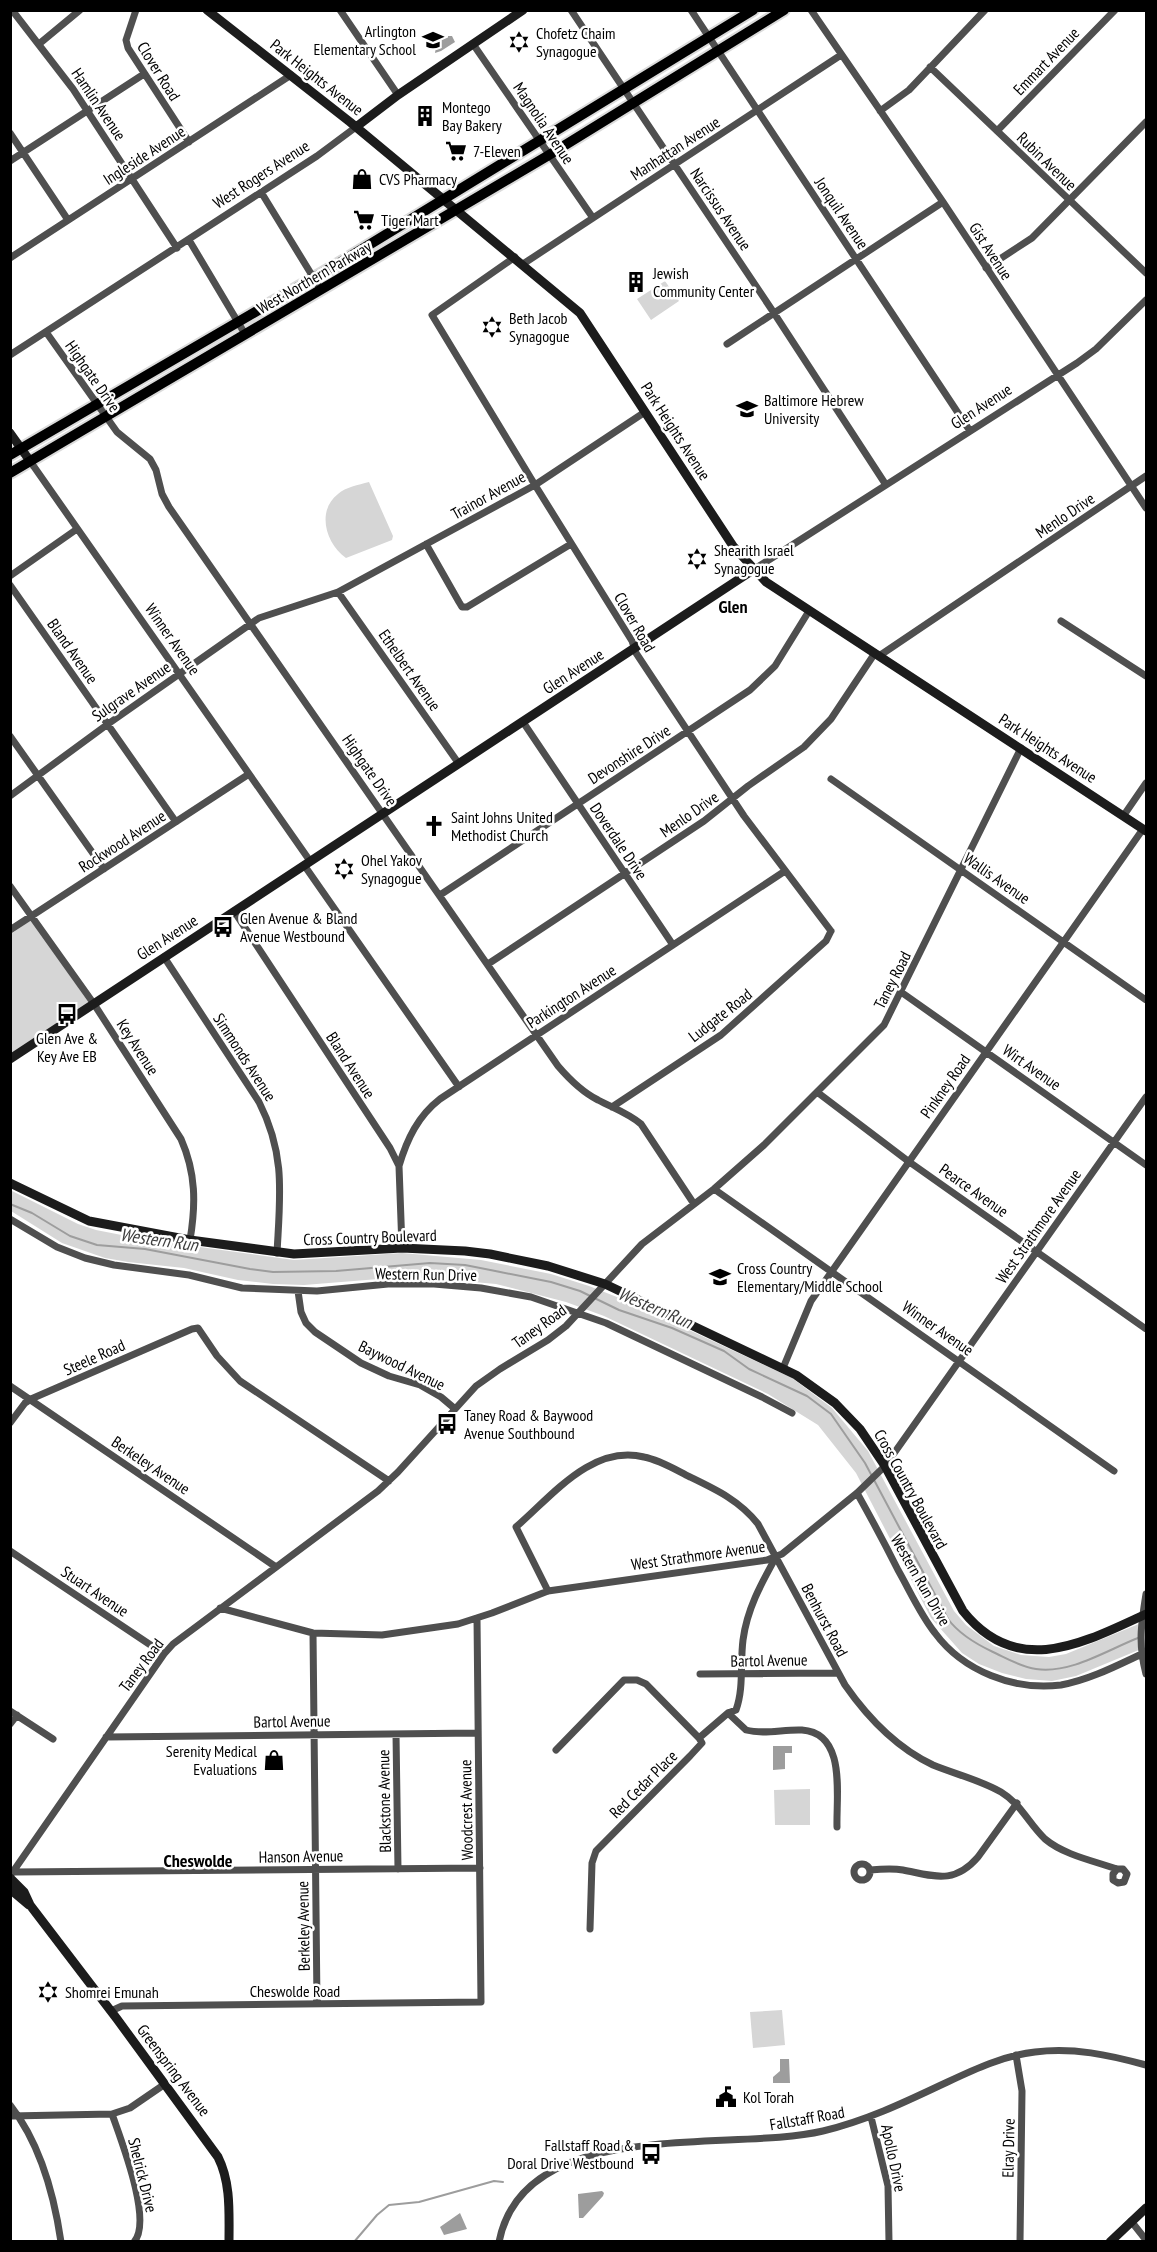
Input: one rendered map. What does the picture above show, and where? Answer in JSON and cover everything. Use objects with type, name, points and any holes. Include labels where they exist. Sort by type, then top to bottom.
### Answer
[{"type":"main road","name":"Park Heights Avenue","points":[[207,10],[356,127],[515,257],[579,313],[733,546],[753,570],[785,596],[1145,830]]},
{"type":"main road","name":"West Rogers Avenue","points":[[356,127],[398,95],[523,10]]},
{"type":"main road","name":"West Northern Parkway","points":[[10,455],[445,200],[753,10]]},
{"type":"main road","name":"West Northern Parkway","points":[[10,473],[549,155],[784,10]]},
{"type":"main road","points":[[457,210],[458,201],[512,168],[519,161],[522,153]]},
{"type":"main road","name":"Winner Avenue","points":[[10,433],[30,461]]},
{"type":"main road","name":"Glen Avenue","points":[[10,1059],[753,570]]},
{"type":"main road","name":"Cross Country Boulevard","points":[[10,1183],[89,1221],[190,1240],[278,1253],[310,1254],[402,1248],[490,1254],[569,1272],[605,1284],[783,1368],[823,1393],[842,1410],[860,1429],[885,1466],[956,1602],[969,1619],[992,1637],[1019,1648],[1053,1650],[1082,1642],[1144,1615]]},
{"type":"main road","name":"Greenspring Avenue","points":[[12,1875],[30,1905],[208,2142],[223,2167],[229,2194],[229,2241]]},
{"type":"main road","name":"Greenspring Avenue","points":[[10,1889],[30,1905]]},
{"type":"main road","points":[[1110,2241],[1146,2208]]},
{"type":"street","name":"Hamlin Avenue","points":[[12,10],[87,111],[177,248]]},
{"type":"street","points":[[39,44],[80,10]]},
{"type":"street","name":"Clover Road","points":[[136,10],[126,44],[189,142]]},
{"type":"street","points":[[340,10],[398,95]]},
{"type":"street","name":"Narcissus Avenue","points":[[570,10],[675,164],[886,485]]},
{"type":"street","name":"Jonquil Avenue","points":[[691,10],[970,431]]},
{"type":"street","name":"Gist Avenue","points":[[811,10],[943,202],[1146,508]]},
{"type":"street","points":[[880,111],[909,90],[985,10]]},
{"type":"street","name":"Emmart Avenue","points":[[997,131],[1114,10]]},
{"type":"street","name":"Magnolia Avenue","points":[[473,44],[593,218]]},
{"type":"street","name":"Manhattan Avenue","points":[[523,264],[841,55]]},
{"type":"street","name":"Rubin Avenue","points":[[930,67],[1146,273]]},
{"type":"street","points":[[10,161],[144,74]]},
{"type":"street","name":"Ingleside Avenue","points":[[10,258],[291,75]]},
{"type":"street","points":[[986,268],[1032,238],[1146,122]]},
{"type":"street","name":"West Rogers Avenue","points":[[10,355],[338,142],[356,127]]},
{"type":"street","points":[[10,133],[68,220]]},
{"type":"street","points":[[261,192],[321,290]]},
{"type":"street","points":[[727,344],[943,202]]},
{"type":"street","points":[[189,240],[245,334]]},
{"type":"street","name":"Clover Road","points":[[515,257],[432,315],[636,653],[732,799],[785,871],[835,931]]},
{"type":"street","name":"Glen Avenue","points":[[753,570],[1096,349],[1146,300]]},
{"type":"street","name":"Highgate Drive","points":[[46,332],[105,417],[123,438],[150,459],[156,470],[165,501],[568,1077],[589,1095],[630,1115],[645,1129],[694,1204]]},
{"type":"street","name":"Trainor Avenue","points":[[338,592],[534,485],[645,412]]},
{"type":"street","name":"Winner Avenue","points":[[30,461],[249,774],[459,1087]]},
{"type":"street","name":"Menlo Drive","points":[[488,964],[704,821],[757,779],[804,747],[824,729],[877,655],[1146,476]]},
{"type":"street","points":[[10,576],[78,529]]},
{"type":"street","points":[[426,544],[462,607],[471,606],[571,543]]},
{"type":"street","name":"Bland Avenue","points":[[10,585],[176,822]]},
{"type":"street","name":"Sulgrave Avenue","points":[[10,796],[251,624],[268,614],[338,592]]},
{"type":"street","name":"Ethelbert Avenue","points":[[338,592],[459,764]]},
{"type":"street","name":"Devonshire Drive","points":[[440,895],[741,697],[767,675],[781,658],[810,611]]},
{"type":"street","points":[[1061,621],[1146,676]]},
{"type":"street","name":"Doverdale Drive","points":[[523,722],[673,945]]},
{"type":"street","points":[[10,736],[104,869]]},
{"type":"street","name":"Taney Road","points":[[12,1875],[164,1654],[184,1635],[389,1481],[454,1408],[489,1376],[548,1340],[580,1312],[642,1244],[714,1189],[764,1145],[884,1025],[1021,748]]},
{"type":"street","name":"Rockwood Avenue","points":[[10,930],[249,774]]},
{"type":"street","name":"Wallis Avenue","points":[[831,779],[1146,1000]]},
{"type":"street","points":[[1124,815],[1146,783]]},
{"type":"street","name":"Pinkney Road","points":[[783,1368],[807,1309],[1063,941],[1145,830]]},
{"type":"street","name":"Parkington Avenue","points":[[399,1166],[404,1147],[421,1118],[432,1105],[785,871]]},
{"type":"street","name":"Key Avenue","points":[[10,886],[94,1004],[176,1129],[192,1170],[196,1200],[190,1240]]},
{"type":"street","name":"Bland Avenue","points":[[234,911],[390,1148],[399,1166],[402,1248]]},
{"type":"street","name":"Ludgate Road","points":[[612,1107],[732,1027],[835,931]]},
{"type":"street","name":"Simmonds Avenue","points":[[164,957],[259,1102],[275,1139],[280,1167],[278,1253]]},
{"type":"street","name":"Wirt Avenue","points":[[901,992],[1146,1165]]},
{"type":"street","name":"Pearce Avenue","points":[[817,1092],[908,1161],[1146,1329]]},
{"type":"street","name":"West Strathmore Avenue","points":[[220,1608],[313,1633],[382,1635],[434,1628],[477,1618],[548,1591],[776,1557],[788,1551],[857,1493],[885,1466],[1146,1097]]},
{"type":"street","name":"Winner Avenue","points":[[714,1189],[1114,1471]]},
{"type":"street","name":"Western Run Drive","points":[[10,1219],[57,1247],[99,1263],[189,1275],[242,1288],[298,1291],[388,1284],[455,1286],[531,1297],[580,1312],[606,1323],[762,1396],[792,1413]]},
{"type":"street","name":"Baywood Avenue","points":[[298,1291],[303,1318],[315,1332],[361,1363],[389,1376],[420,1385],[441,1397],[454,1408]]},
{"type":"street","name":"Steele Road","points":[[10,1424],[25,1403],[31,1399],[198,1328],[217,1356],[240,1381],[389,1481]]},
{"type":"street","name":"Berkeley Avenue","points":[[10,1386],[276,1567]]},
{"type":"street","name":"Benhurst Road","points":[[548,1591],[516,1527],[589,1464],[608,1457],[637,1455],[655,1460],[736,1501],[758,1524],[838,1673],[856,1701],[868,1715],[912,1754],[1000,1791],[1017,1803],[1038,1831],[1051,1843],[1117,1869]]},
{"type":"street","name":"Western Run Drive","points":[[857,1493],[929,1625],[945,1645],[969,1664],[1024,1686],[1049,1686],[1086,1678],[1144,1654]]},
{"type":"street","name":"Stuart Avenue","points":[[10,1551],[164,1654]]},
{"type":"street","name":"Red Cedar Place","points":[[591,1929],[592,1863],[596,1851],[702,1743],[699,1738],[729,1713],[736,1710],[739,1702],[743,1638],[749,1613],[776,1557]]},
{"type":"street","points":[[1146,1594],[1144,1615],[1140,1626],[1140,1643],[1144,1654],[1146,1674]]},
{"type":"street","name":"Woodcrest Avenue","points":[[477,1618],[481,2002]]},
{"type":"street","name":"Berkeley Avenue","points":[[313,1633],[317,2004]]},
{"type":"street","name":"Bartol Avenue","points":[[700,1674],[838,1673]]},
{"type":"street","points":[[556,1750],[624,1680],[637,1680],[646,1684],[699,1738]]},
{"type":"street","points":[[10,1724],[14,1713],[52,1739]]},
{"type":"street","points":[[729,1713],[746,1730],[809,1731],[827,1742],[833,1752],[836,1767],[837,1827]]},
{"type":"street","name":"Bartol Avenue","points":[[106,1737],[478,1733]]},
{"type":"street","name":"Blackstone Avenue","points":[[396,1734],[398,1869]]},
{"type":"street","points":[[870,1870],[892,1868],[932,1877],[957,1874],[972,1864],[1017,1803]]},
{"type":"street","name":"Hanson Avenue","points":[[12,1875],[480,1868]]},
{"type":"street","name":"Cheswolde Road","points":[[111,2011],[122,2006],[481,2002]]},
{"type":"street","name":"Fallstaff Road","points":[[499,2241],[508,2213],[524,2192],[544,2177],[586,2157],[614,2149],[639,2145],[792,2137],[833,2129],[871,2117],[979,2068],[1016,2055],[1037,2051],[1075,2051],[1110,2055],[1146,2065]]},
{"type":"street","name":"Elray Drive","points":[[1016,2055],[1021,2075],[1023,2100],[1020,2241]]},
{"type":"street","points":[[10,2116],[112,2114],[137,2104],[165,2084]]},
{"type":"street","points":[[10,2105],[19,2116],[42,2166],[54,2206],[61,2241]]},
{"type":"street","name":"Shelrick Drive","points":[[112,2114],[136,2193],[141,2223],[139,2236],[134,2241]]},
{"type":"street","name":"Apollo Drive","points":[[871,2117],[888,2186],[889,2241]]},
{"type":"street","points":[[1131,2221],[1146,2240]]},
{"type":"shaded area","points":[[445,36],[452,36],[455,42],[435,53],[437,40]]},
{"type":"shaded area","points":[[665,281],[679,301],[651,320],[637,299]]},
{"type":"shaded area","points":[[369,482],[393,536],[392,540],[346,558],[339,552],[329,536],[326,527],[327,509],[331,501],[341,492],[352,486]]},
{"type":"shaded area","points":[[31,920],[89,1003],[11,1055],[11,934]]},
{"type":"shaded area","points":[[10,1190],[78,1224],[142,1239],[294,1260],[402,1253],[481,1260],[551,1274],[627,1301],[792,1378],[832,1408],[868,1451],[954,1611],[966,1625],[994,1646],[1021,1655],[1049,1657],[1066,1654],[1146,1621],[1146,1647],[1076,1676],[1052,1681],[1026,1679],[979,1664],[962,1653],[931,1618],[856,1473],[818,1425],[768,1394],[604,1316],[566,1302],[496,1284],[428,1278],[391,1278],[304,1285],[273,1284],[238,1280],[184,1268],[105,1258],[62,1243],[11,1211]]},
{"type":"shaded area","points":[[773,1746],[792,1746],[792,1753],[785,1753],[785,1769],[773,1770]]},
{"type":"shaded area","points":[[810,1789],[810,1825],[775,1825],[774,1790]]},
{"type":"shaded area","points":[[782,2010],[785,2045],[753,2048],[750,2012]]},
{"type":"shaded area","points":[[780,2059],[789,2059],[790,2083],[773,2083],[773,2077],[780,2071]]},
{"type":"shaded area","points":[[602,2191],[603,2196],[583,2218],[579,2218],[578,2194]]},
{"type":"shaded area","points":[[460,2213],[467,2229],[444,2235],[440,2227]]},
{"type":"waterway","name":"Western Run","points":[[10,1204],[32,1213],[70,1236],[97,1245],[145,1249],[250,1269],[273,1272],[336,1271],[430,1263],[465,1265],[551,1282],[580,1291],[619,1310],[672,1328],[724,1351],[749,1369],[807,1396],[831,1414],[865,1463],[948,1619],[974,1642],[1019,1664],[1049,1670],[1075,1665],[1138,1638]]},
{"type":"waterway","points":[[354,2242],[377,2215],[389,2205],[419,2202],[494,2181],[503,2182]]},
{"type":"place","name":"Arlington Elementary School","points":[[433,40]]},
{"type":"place","name":"Chofetz Chaim Synagogue","points":[[519,42]]},
{"type":"place","name":"Montego Bay Bakery","points":[[425,116]]},
{"type":"place","name":"7-Eleven","points":[[456,151]]},
{"type":"place","name":"CVS Pharmacy","points":[[362,179]]},
{"type":"place","name":"Tiger Mart","points":[[364,220]]},
{"type":"place","name":"Jewish Community Center","points":[[636,282]]},
{"type":"place","name":"Beth Jacob Synagogue","points":[[492,327]]},
{"type":"place","name":"Baltimore Hebrew University","points":[[747,409]]},
{"type":"place","name":"Shearith Israel Synagogue","points":[[697,559]]},
{"type":"place","name":"Saint Johns United Methodist Church","points":[[434,826]]},
{"type":"place","name":"Ohel Yakov Synagogue","points":[[344,869]]},
{"type":"place","name":"Glen Avenue & Bland Avenue Westbound","points":[[223,927]]},
{"type":"place","name":"Glen Ave & Key Ave EB","points":[[67,1014]]},
{"type":"place","name":"Cross Country Elementary/Middle School","points":[[720,1277]]},
{"type":"place","name":"Taney Road & Baywood Avenue Southbound","points":[[447,1424]]},
{"type":"place","name":"Serenity Medical Evaluations","points":[[274,1760]]},
{"type":"place","name":"Shomrei Emunah","points":[[48,1992]]},
{"type":"place","name":"Kol Torah","points":[[726,2097]]},
{"type":"place","name":"Fallstaff Road & Doral Drive Westbound","points":[[651,2154]]},
{"type":"district","name":"Glen","points":[[733,607]]},
{"type":"district","name":"Cheswolde","points":[[198,1861]]}]
